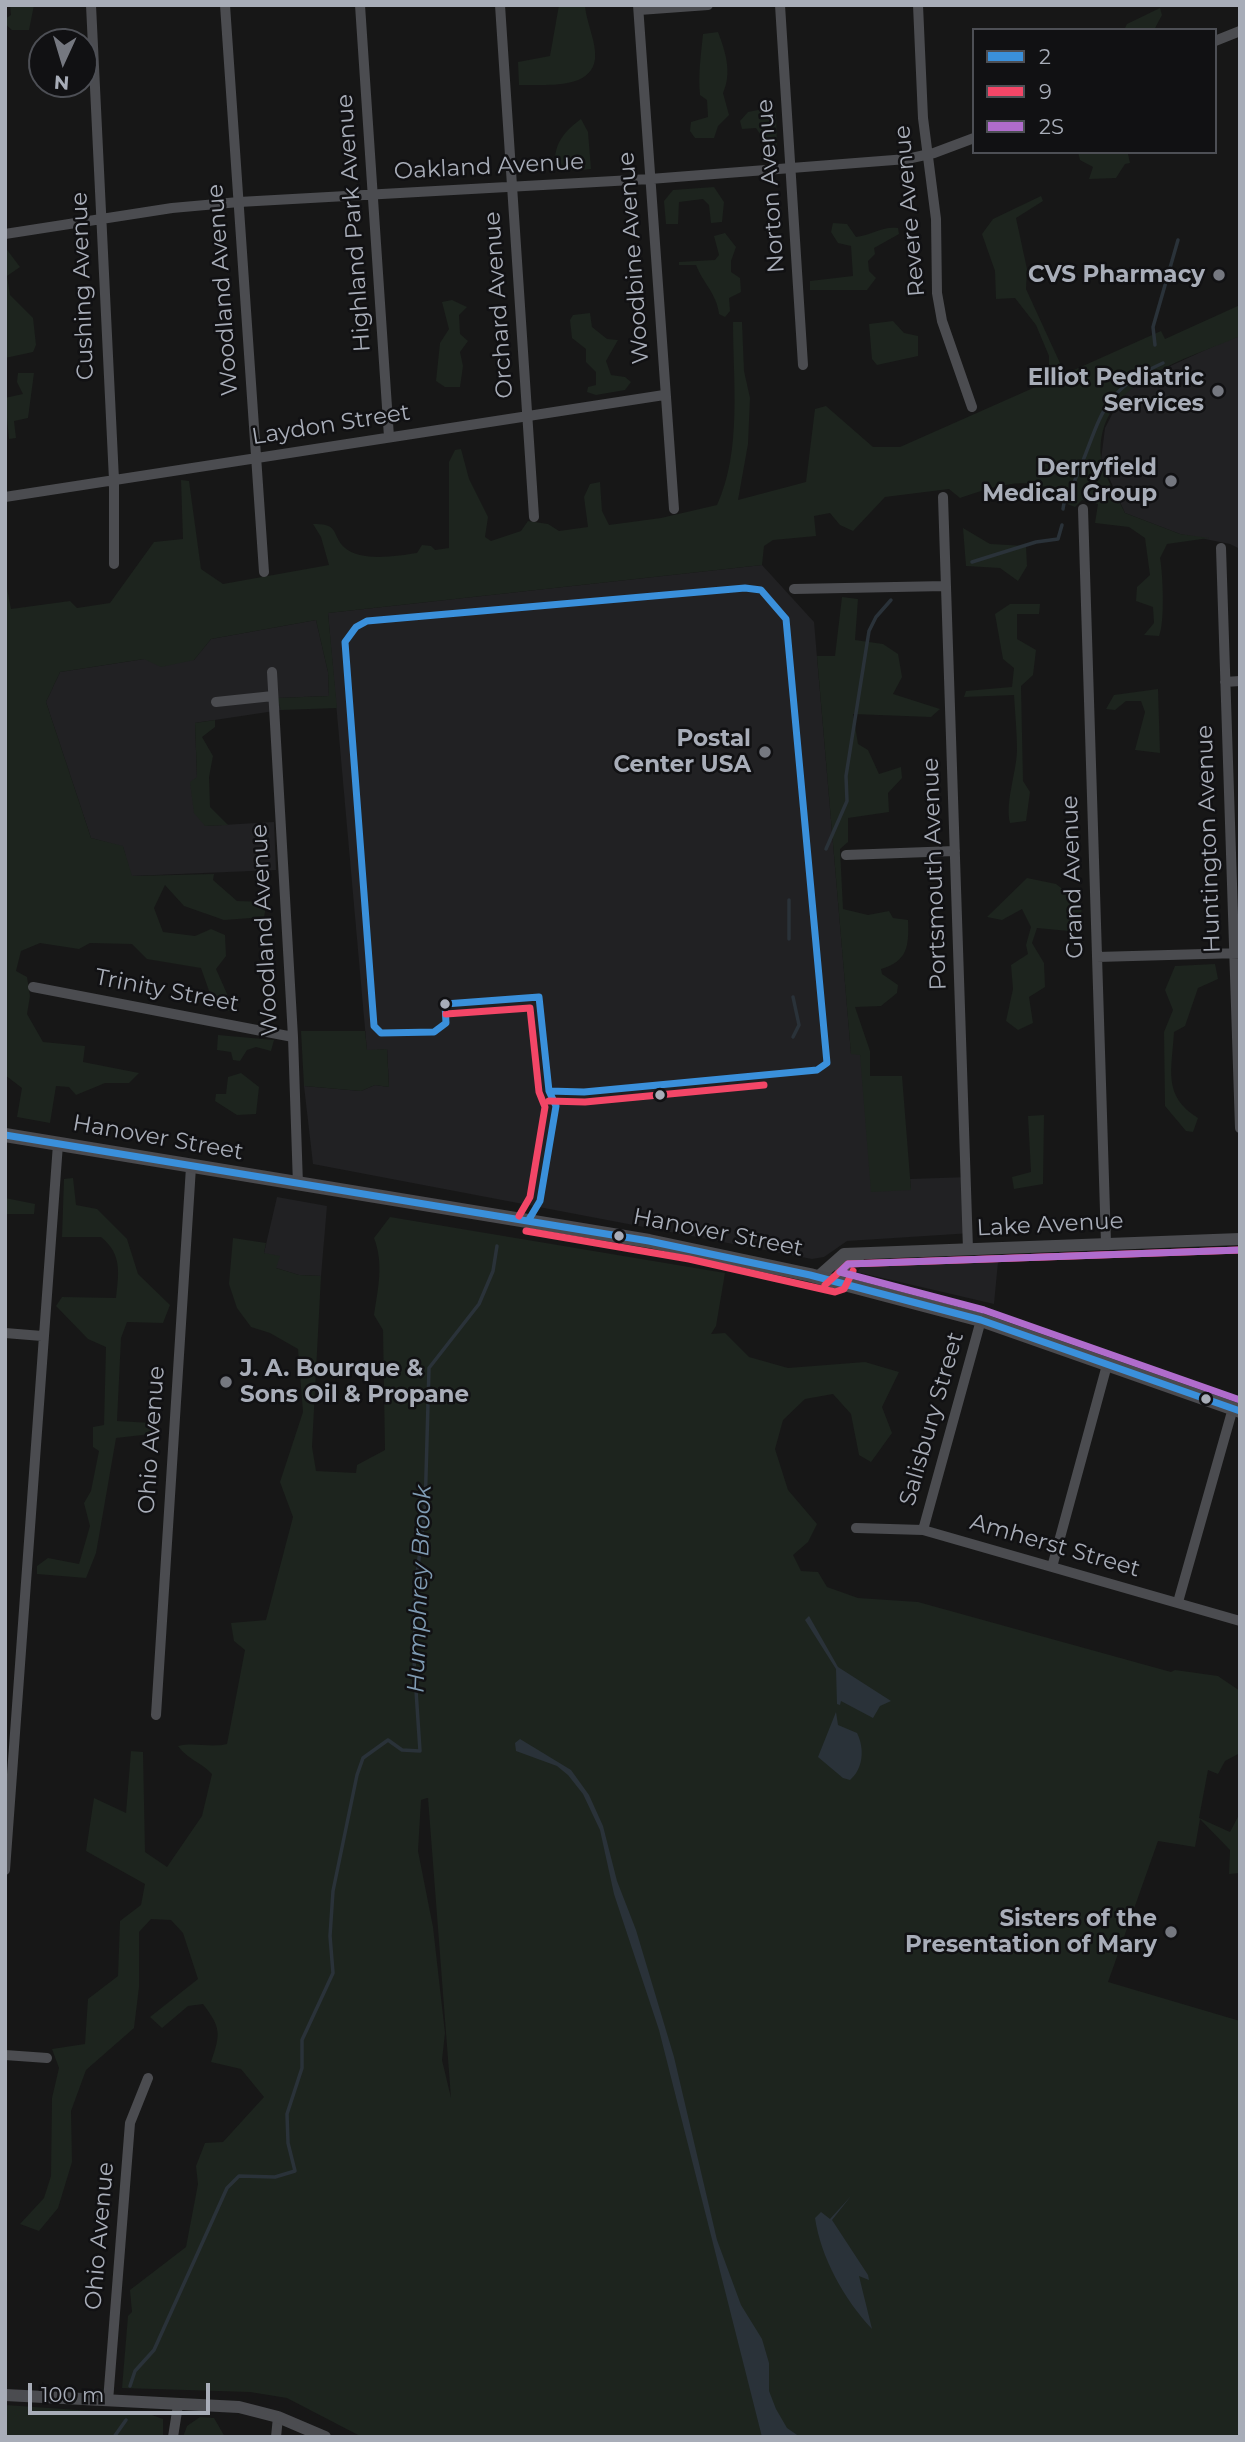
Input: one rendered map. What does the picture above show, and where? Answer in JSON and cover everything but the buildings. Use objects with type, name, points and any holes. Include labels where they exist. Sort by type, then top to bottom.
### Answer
[{"type":"main road","name":"Hanover Street","points":[[5,1135],[649,1241],[818,1277],[981,1320],[1236,1410]]},
{"type":"street","name":"Cushing Avenue","points":[[91,5],[114,480],[114,564]]},
{"type":"street","name":"Woodland Avenue","points":[[225,5],[254,458],[264,572]]},
{"type":"street","name":"Highland Park Avenue","points":[[360,5],[389,438]]},
{"type":"street","name":"Orchard Avenue","points":[[500,5],[534,517]]},
{"type":"street","points":[[638,8],[708,5]]},
{"type":"street","name":"Norton Avenue","points":[[780,5],[803,365]]},
{"type":"street","name":"Revere Avenue","points":[[918,5],[926,155],[936,219],[939,307],[972,407]]},
{"type":"street","name":"Woodbine Avenue","points":[[638,8],[674,509]]},
{"type":"street","points":[[1217,40],[1240,31]]},
{"type":"street","name":"Oakland Avenue","points":[[5,234],[102,218],[239,202],[790,170],[926,155],[972,139]]},
{"type":"street","name":"Laydon Street","points":[[5,497],[664,395]]},
{"type":"street","name":"Portsmouth Avenue","points":[[943,497],[968,1249]]},
{"type":"street","name":"Grand Avenue","points":[[1083,509],[1106,1243]]},
{"type":"street","name":"Huntington Avenue","points":[[1221,548],[1237,953],[1240,1128]]},
{"type":"street","points":[[794,589],[946,586]]},
{"type":"street","name":"Woodland Avenue","points":[[272,672],[293,1037],[298,1185]]},
{"type":"street","points":[[1225,682],[1240,681]]},
{"type":"street","points":[[216,702],[273,696]]},
{"type":"street","points":[[846,855],[956,851]]},
{"type":"street","points":[[1097,957],[1237,953]]},
{"type":"street","name":"Trinity Street","points":[[33,987],[293,1037]]},
{"type":"street","points":[[5,1870],[58,1144]]},
{"type":"street","name":"Ohio Avenue","points":[[156,1715],[191,1167]]},
{"type":"street","name":"Lake Avenue","points":[[818,1277],[844,1254],[1240,1239]]},
{"type":"street","points":[[835,1282],[844,1266],[862,1254]]},
{"type":"street","name":"Salisbury Street","points":[[923,1530],[981,1320]]},
{"type":"street","points":[[5,1333],[42,1336]]},
{"type":"street","points":[[1052,1567],[1107,1365]]},
{"type":"street","points":[[1178,1602],[1236,1410]]},
{"type":"street","name":"Amherst Street","points":[[856,1528],[923,1530],[1240,1621]]},
{"type":"street","points":[[5,2055],[47,2058]]},
{"type":"street","name":"Ohio Avenue","points":[[108,2401],[130,2123],[148,2078]]},
{"type":"street","points":[[5,2395],[239,2407],[278,2417],[325,2437]]},
{"type":"street","points":[[173,2437],[178,2405]]},
{"type":"street","points":[[276,2437],[278,2417]]},
{"type":"shaded area","points":[[10,5],[34,5],[28,30],[12,30],[5,24],[5,19],[11,15]]},
{"type":"shaded area","points":[[559,5],[585,5],[595,53],[592,69],[585,76],[564,84],[519,85],[518,62],[550,56]]},
{"type":"shaded area","points":[[1160,8],[1162,15],[1155,28],[1125,28],[1127,24]]},
{"type":"shaded area","points":[[718,32],[727,63],[723,93],[729,115],[718,126],[714,138],[695,138],[690,131],[691,122],[708,117],[707,100],[700,95],[699,87],[703,34]]},
{"type":"shaded area","points":[[763,109],[776,113],[777,147],[768,146],[756,128],[742,129],[740,121],[748,112]]},
{"type":"shaded area","points":[[581,119],[588,132],[591,169],[574,171],[555,161],[562,137]]},
{"type":"shaded area","points":[[1078,154],[1128,154],[1130,163],[1125,164],[1116,178],[1089,179],[1093,167],[1080,160]]},
{"type":"shaded area","points":[[714,187],[724,202],[722,222],[711,223],[709,205],[703,199],[679,202],[678,224],[666,224],[664,201],[673,190]]},
{"type":"shaded area","points":[[1041,196],[1043,201],[1016,218],[1027,269],[1026,289],[1065,374],[1161,331],[1165,339],[1240,305],[1240,336],[1170,365],[1128,392],[1112,410],[1103,432],[1102,465],[1125,513],[1180,534],[1209,538],[1167,544],[1160,558],[1163,610],[1159,636],[1144,635],[1154,623],[1153,607],[1136,601],[1137,587],[1150,575],[1145,538],[1129,527],[1095,523],[1098,504],[1082,500],[1075,507],[1048,488],[1026,483],[992,488],[960,498],[949,489],[885,497],[853,531],[840,525],[830,513],[814,516],[816,536],[773,540],[764,546],[762,565],[328,613],[337,708],[281,710],[277,698],[329,696],[328,672],[316,620],[211,639],[194,660],[161,667],[144,659],[60,672],[46,702],[91,838],[123,846],[132,876],[214,874],[213,880],[237,901],[267,902],[264,917],[224,920],[184,906],[165,885],[154,908],[163,932],[195,936],[211,929],[225,935],[226,956],[216,969],[235,1012],[215,1008],[201,968],[147,959],[132,944],[90,943],[79,949],[40,943],[21,951],[16,971],[27,977],[30,996],[27,1014],[43,1042],[85,1046],[83,1062],[139,1073],[129,1083],[105,1083],[76,1095],[69,1087],[56,1086],[50,1123],[17,1117],[22,1088],[5,1075],[5,578],[11,609],[70,601],[77,608],[110,603],[154,542],[183,539],[181,480],[189,481],[201,569],[223,584],[329,565],[321,537],[313,524],[331,528],[345,548],[370,557],[417,553],[422,545],[431,546],[435,550],[449,548],[449,462],[455,450],[461,449],[469,479],[488,517],[485,537],[491,541],[521,531],[528,521],[548,524],[559,531],[588,527],[584,497],[590,484],[600,482],[602,511],[609,525],[661,518],[717,505],[725,484],[733,439],[733,322],[742,322],[744,371],[750,398],[748,444],[738,500],[806,482],[815,409],[826,406],[873,447],[900,447],[1049,381],[1049,356],[1036,325],[1015,298],[996,299],[995,271],[982,234],[993,219]]},
{"type":"shaded area","points":[[833,223],[847,224],[856,237],[887,228],[898,228],[899,234],[874,248],[875,254],[868,261],[869,271],[876,278],[867,290],[810,290],[810,281],[853,276],[851,246],[838,243],[831,232]]},
{"type":"shaded area","points":[[725,233],[736,247],[731,261],[731,272],[740,278],[741,292],[729,298],[730,311],[725,317],[719,314],[716,300],[696,265],[679,265],[679,262],[715,260],[719,255],[714,236]]},
{"type":"shaded area","points":[[5,247],[20,267],[7,276],[10,295],[33,318],[36,345],[33,352],[5,358]]},
{"type":"shaded area","points":[[452,300],[467,307],[459,315],[460,334],[468,341],[460,352],[463,366],[460,387],[445,387],[436,381],[440,343],[449,329],[442,302]]},
{"type":"shaded area","points":[[590,313],[592,327],[607,339],[618,340],[606,361],[611,375],[625,377],[631,382],[625,390],[596,395],[587,392],[588,387],[596,385],[596,372],[586,362],[586,349],[572,338],[570,320],[573,315]]},
{"type":"shaded area","points":[[893,321],[904,333],[918,336],[918,356],[877,365],[872,359],[869,324]]},
{"type":"shaded area","points":[[1240,334],[1240,549],[1230,544],[1180,534],[1125,513],[1101,460],[1105,428],[1121,397],[1140,380]]},
{"type":"shaded area","points":[[18,373],[34,373],[28,418],[14,421],[16,438],[9,439],[5,398],[23,394],[17,382]]},
{"type":"shaded area","points":[[963,528],[990,544],[1026,546],[1027,566],[1018,581],[1000,568],[966,566]]},
{"type":"shaded area","points":[[762,565],[814,622],[851,1053],[860,1054],[911,1189],[910,1179],[969,1177],[972,1233],[847,1241],[824,1257],[812,1259],[313,1164],[304,1086],[361,1091],[375,1085],[389,1087],[387,1049],[367,1051],[328,613]]},
{"type":"shaded area","points":[[842,597],[858,599],[855,640],[883,644],[898,654],[902,677],[893,694],[940,709],[931,717],[853,714],[858,744],[868,750],[879,774],[901,767],[902,778],[888,793],[889,812],[848,818],[848,842],[840,849],[843,909],[868,915],[889,911],[893,918],[908,920],[907,945],[902,957],[881,969],[882,974],[898,985],[897,993],[881,1006],[855,1007],[870,1051],[870,1076],[902,1076],[911,1190],[871,1192],[860,1055],[851,1054],[817,656],[835,656]]},
{"type":"shaded area","points":[[1010,604],[1040,604],[1039,614],[1017,614],[1017,639],[1036,650],[1033,675],[1021,686],[1023,781],[1030,792],[1026,821],[1010,823],[1009,807],[1017,751],[1014,695],[964,697],[966,691],[1012,687],[1014,668],[1003,659],[995,614]]},
{"type":"shaded area","points":[[316,620],[328,672],[329,696],[278,698],[281,710],[195,723],[197,777],[205,826],[274,822],[276,870],[131,876],[123,847],[91,838],[46,702],[60,672],[144,659],[194,660],[211,639]]},
{"type":"shaded area","points":[[1158,689],[1160,753],[1135,750],[1145,712],[1141,701],[1126,701],[1115,710],[1106,709],[1114,695]]},
{"type":"shaded area","points":[[215,720],[215,727],[202,737],[213,756],[209,777],[210,807],[228,825],[205,826],[194,813],[190,782],[197,777],[195,723]]},
{"type":"shaded area","points":[[1027,878],[1056,884],[1082,904],[1081,918],[1069,931],[1037,928],[1032,943],[1044,963],[1045,987],[1029,997],[1033,1023],[1018,1030],[1006,1021],[1013,989],[1011,965],[1028,954],[1026,945],[1031,927],[1022,909],[1002,920],[987,917]]},
{"type":"shaded area","points":[[1215,964],[1218,979],[1198,988],[1185,1026],[1174,1032],[1171,1070],[1174,1091],[1187,1110],[1198,1118],[1193,1132],[1186,1131],[1165,1106],[1164,1032],[1173,1010],[1165,990],[1175,966]]},
{"type":"shaded area","points":[[301,1031],[365,1031],[367,1050],[387,1049],[389,1087],[375,1085],[361,1091],[304,1086]]},
{"type":"shaded area","points":[[218,1035],[274,1040],[271,1051],[256,1047],[247,1050],[240,1061],[233,1060],[231,1052],[217,1050]]},
{"type":"shaded area","points":[[241,1073],[259,1087],[256,1114],[237,1115],[215,1101],[216,1094],[226,1094],[228,1077]]},
{"type":"shaded area","points":[[1044,1115],[1043,1184],[1014,1189],[1012,1177],[1031,1172],[1028,1116]]},
{"type":"shaded area","points":[[73,1178],[76,1205],[97,1209],[127,1239],[138,1274],[170,1305],[163,1323],[127,1322],[121,1338],[117,1421],[152,1423],[151,1434],[116,1438],[96,1553],[86,1578],[37,1574],[37,1566],[48,1558],[79,1564],[90,1526],[84,1503],[91,1491],[99,1451],[93,1447],[93,1427],[104,1425],[106,1347],[88,1339],[56,1306],[62,1297],[116,1298],[118,1280],[116,1257],[101,1237],[62,1237],[64,1179]]},
{"type":"shaded area","points":[[277,1197],[327,1206],[321,1276],[299,1275],[276,1268],[264,1253]]},
{"type":"shaded area","points":[[5,1198],[35,1204],[34,1214],[5,1214]]},
{"type":"shaded area","points":[[390,1217],[725,1273],[716,1326],[711,1334],[725,1333],[749,1357],[788,1368],[865,1362],[899,1372],[882,1407],[892,1433],[871,1462],[859,1455],[851,1414],[833,1394],[805,1399],[783,1420],[775,1449],[788,1490],[817,1524],[808,1542],[793,1555],[801,1571],[818,1572],[827,1587],[858,1598],[918,1602],[1171,1672],[1175,1670],[1218,1676],[1240,1691],[1240,1753],[1225,1761],[1218,1774],[1208,1770],[1199,1818],[1230,1832],[1240,1813],[1240,1873],[1229,1874],[1230,1850],[1200,1819],[1195,1847],[1158,1841],[1108,1982],[1240,2021],[1240,2437],[362,2437],[287,2398],[250,2392],[122,2388],[128,2316],[132,2312],[130,2290],[186,2247],[198,2184],[196,2166],[205,2143],[223,2142],[264,2097],[241,2069],[211,2062],[218,2031],[203,2004],[188,2006],[162,2028],[150,2017],[198,1979],[183,1933],[171,1920],[151,1919],[139,1932],[139,1987],[134,2028],[86,2070],[71,2111],[72,2162],[58,2208],[39,2231],[20,2224],[44,2198],[51,2176],[52,2098],[59,2068],[52,2049],[85,2044],[88,1999],[118,1976],[120,1921],[141,1905],[145,1884],[86,1851],[94,1798],[126,1813],[131,1751],[143,1752],[145,1852],[167,1867],[202,1816],[212,1774],[178,1746],[227,1744],[245,1650],[234,1641],[231,1623],[266,1620],[293,1517],[280,1482],[303,1412],[298,1349],[270,1333],[251,1327],[237,1308],[229,1284],[233,1238],[266,1243],[264,1253],[280,1256],[276,1268],[299,1275],[321,1276],[312,1447],[316,1471],[356,1473],[357,1465],[385,1450],[383,1330],[374,1315],[379,1257],[374,1238]],"holes":[[[428,1798],[451,2098],[442,2060],[445,2033],[433,1927],[418,1851],[421,1800]]]},
{"type":"shaded area","points":[[998,1262],[994,1304],[857,1272],[863,1265]]},
{"type":"shaded area","points":[[809,1616],[838,1667],[891,1701],[880,1706],[873,1718],[841,1701],[840,1705],[837,1704],[836,1669],[805,1620]]},
{"type":"shaded area","points":[[836,1712],[838,1725],[857,1733],[861,1746],[860,1765],[850,1780],[843,1778],[818,1757]]},
{"type":"shaded area","points":[[520,1739],[571,1770],[589,1795],[603,1826],[617,1881],[636,1930],[674,2057],[717,2240],[741,2305],[762,2339],[769,2363],[769,2391],[776,2409],[787,2428],[800,2437],[762,2437],[659,2030],[614,1894],[600,1830],[583,1794],[568,1775],[557,1766],[516,1751],[515,1743]]},
{"type":"shaded area","points":[[851,2196],[832,2220],[868,2275],[869,2280],[859,2276],[872,2329],[852,2305],[835,2277],[822,2248],[815,2218],[821,2212],[830,2219]]},
{"type":"shaded area","points":[[5,2405],[152,2415],[163,2419],[163,2437],[5,2437]]},
{"type":"shaded area","points":[[200,2417],[214,2418],[225,2437],[183,2437],[187,2426]]},
{"type":"waterway","name":"Humphrey Brook","points":[[1155,345],[1153,327],[1178,240]]},
{"type":"waterway","name":"Humphrey Brook","points":[[1063,509],[1104,410],[1125,385],[1163,363]]},
{"type":"waterway","name":"Humphrey Brook","points":[[972,562],[1036,542],[1058,539],[1062,525]]},
{"type":"waterway","name":"Humphrey Brook","points":[[826,849],[847,801],[846,776],[869,631],[876,617],[891,600]]},
{"type":"waterway","name":"Humphrey Brook","points":[[789,900],[789,939]]},
{"type":"waterway","name":"Humphrey Brook","points":[[793,997],[799,1025],[793,1037]]},
{"type":"waterway","name":"Humphrey Brook","points":[[130,2386],[135,2371],[154,2350],[227,2188],[239,2176],[275,2177],[295,2171],[288,2143],[287,2114],[302,2068],[302,2040],[333,1973],[330,1936],[333,1891],[357,1775],[363,1758],[388,1740],[402,1750],[420,1751],[414,1660],[416,1582],[425,1511],[429,1368],[479,1304],[493,1271],[497,1246]]},
{"type":"waterway","name":"Humphrey Brook","points":[[114,2437],[126,2420]]},
{"type":"transit line","name":"2","points":[[745,588],[761,590],[786,619],[827,1063],[817,1070],[584,1092],[549,1091],[539,997],[445,1004],[446,1023],[434,1032],[381,1033],[374,1026],[345,642],[356,627],[367,621],[745,588]]},
{"type":"transit line","name":"9","points":[[446,1014],[530,1008],[539,1092],[545,1107],[530,1197],[519,1216]]},
{"type":"transit line","name":"9","points":[[549,1101],[585,1102],[764,1085]]},
{"type":"transit line","name":"2","points":[[528,1221],[540,1201],[556,1106],[549,1091]]},
{"type":"transit line","name":"2","points":[[5,1135],[649,1241],[810,1275],[981,1320],[1240,1411]]},
{"type":"transit line","name":"9","points":[[526,1231],[689,1259],[835,1292],[844,1289],[853,1271]]},
{"type":"transit line","name":"9","points":[[825,1285],[848,1264],[1240,1250]]},
{"type":"transit line","name":"2S","points":[[1240,1250],[848,1264],[840,1272],[984,1310],[1240,1400]]},
{"type":"place","name":"CVS Pharmacy","points":[[1219,275]]},
{"type":"place","name":"Elliot Pediatric Services","points":[[1218,391]]},
{"type":"place","name":"Derryfield Medical Group","points":[[1171,481]]},
{"type":"place","name":"Postal Center USA","points":[[765,752]]},
{"type":"place","name":"J. A. Bourque & Sons Oil & Propane","points":[[226,1382]]},
{"type":"place","name":"Sisters of the Presentation of Mary","points":[[1171,1932]]}]
